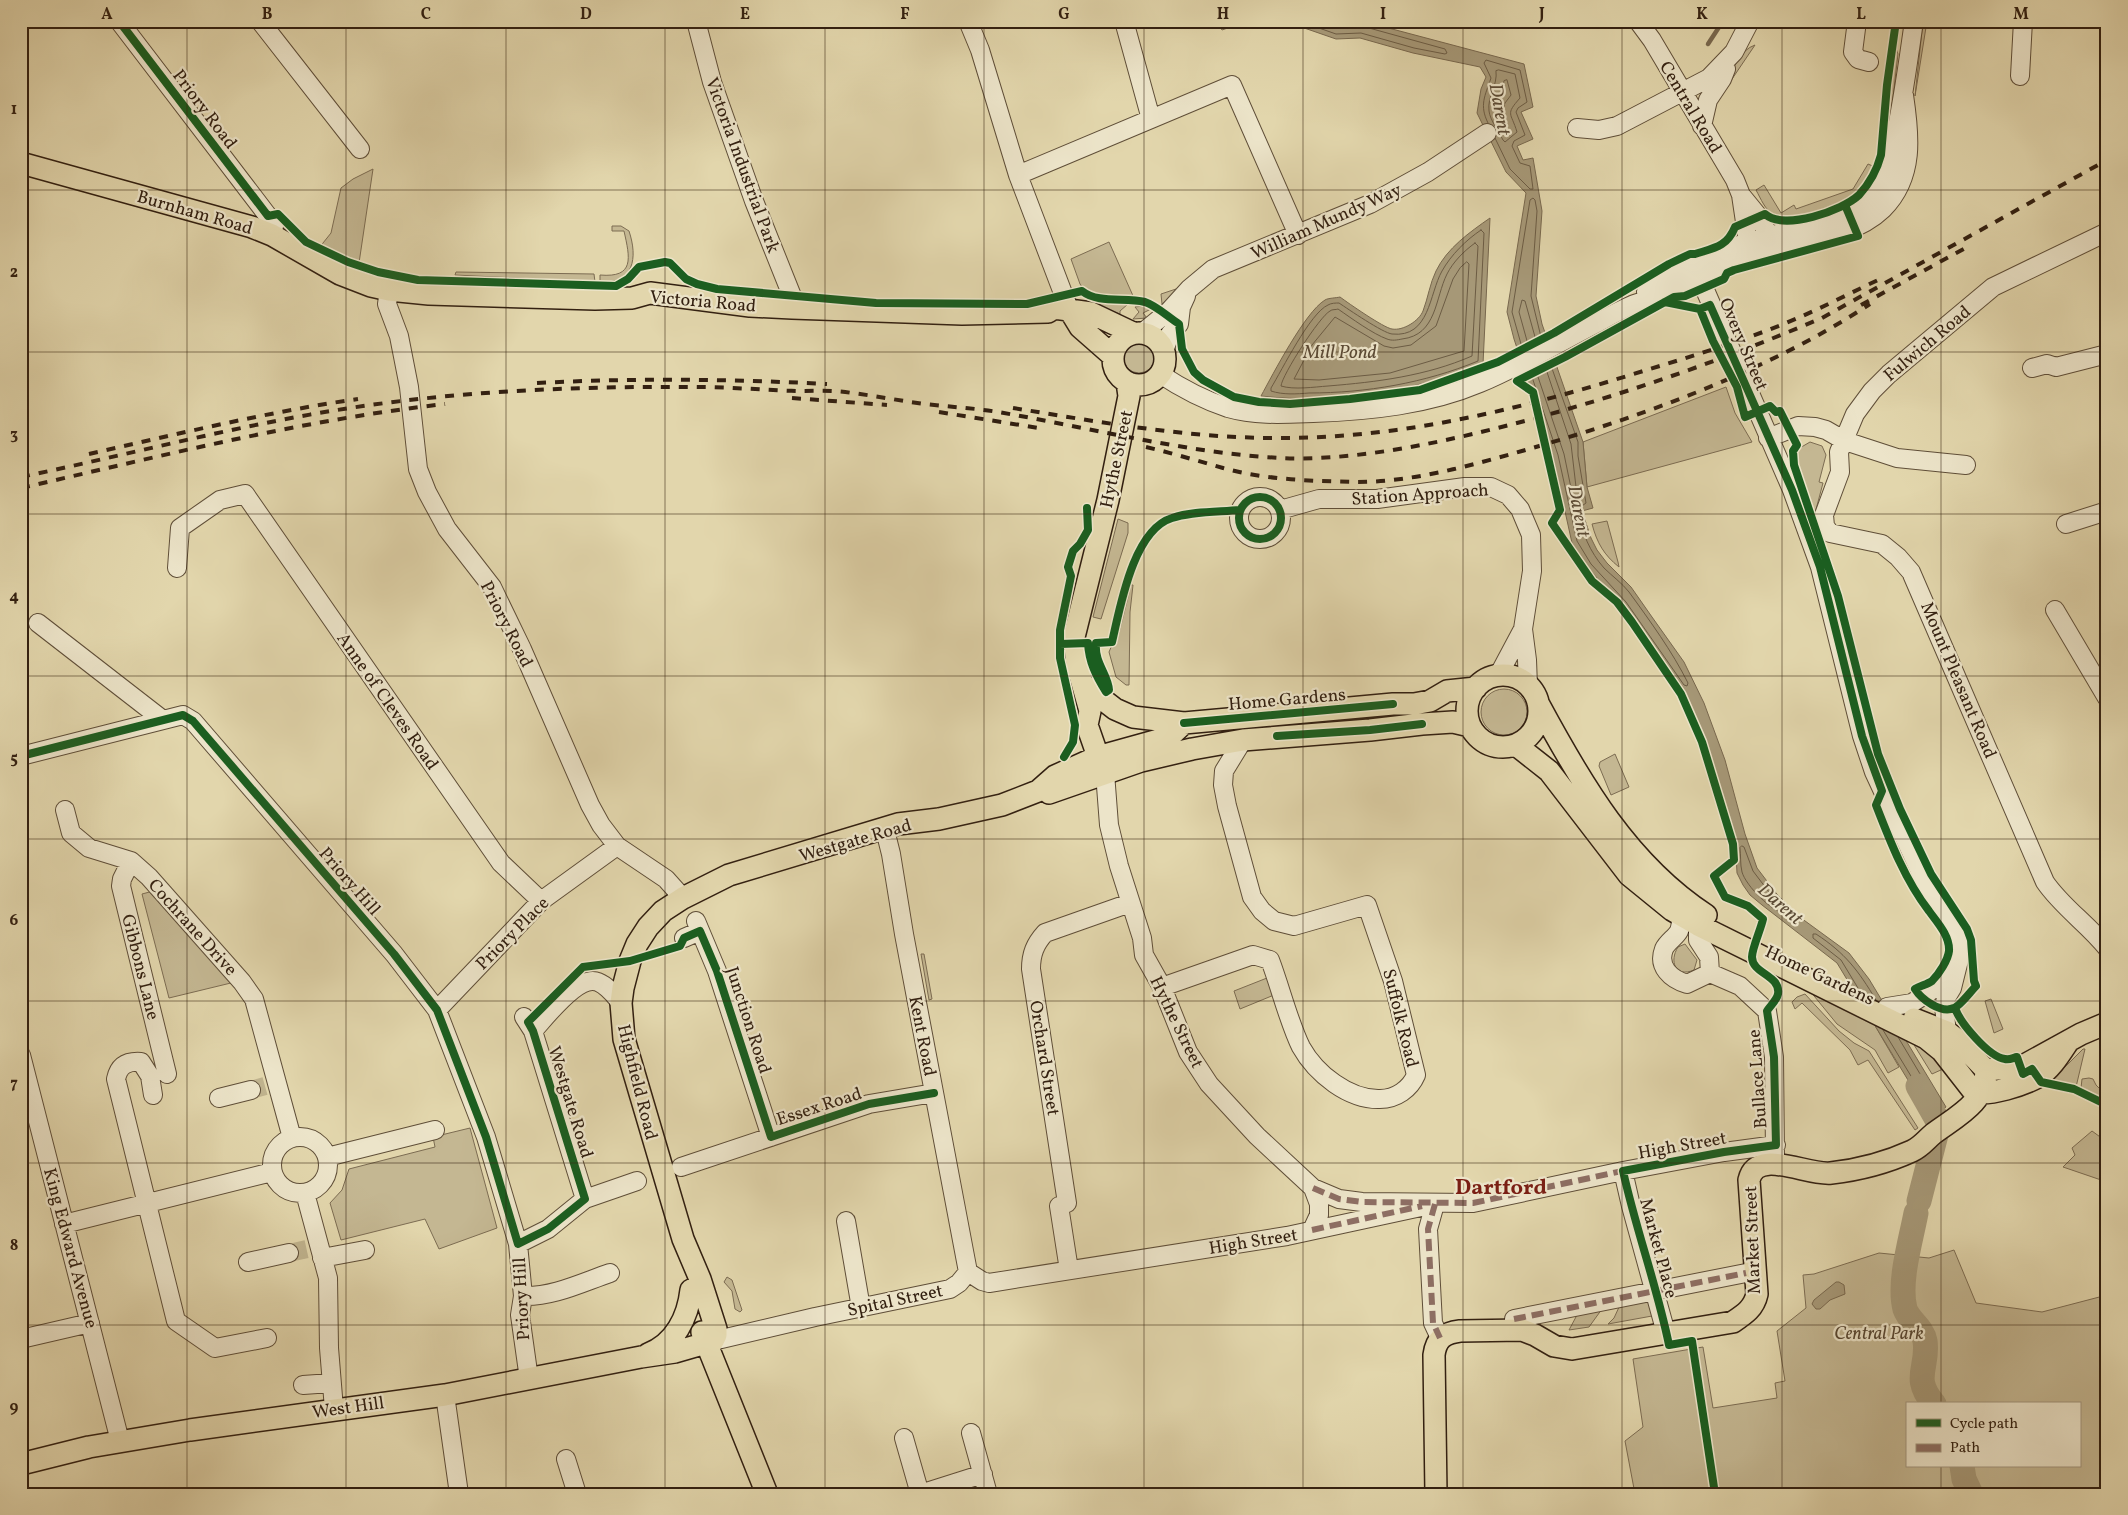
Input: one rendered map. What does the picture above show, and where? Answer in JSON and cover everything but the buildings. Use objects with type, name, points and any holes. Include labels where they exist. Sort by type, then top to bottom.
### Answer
[{"type":"main road","name":"Burnham Road","points":[[21,163],[252,227],[272,235],[340,274],[360,282]]},
{"type":"main road","name":"Victoria Road","points":[[360,282],[389,290],[429,294],[595,299],[632,298],[650,293],[750,306],[792,308],[962,314],[1048,312],[1054,318],[1074,318],[1091,313],[1137,333],[1153,337],[1160,343],[1164,351]]},
{"type":"main road","name":"Victoria Road","points":[[1074,318],[1113,356],[1116,371],[1126,382]]},
{"type":"main road","points":[[1113,356],[1116,346],[1122,339],[1137,333]]},
{"type":"main road","points":[[1126,382],[1141,385],[1160,374],[1164,365],[1164,351]]},
{"type":"main road","name":"Hythe Street","points":[[1104,760],[1098,718],[1090,711],[1077,665],[1074,637],[1108,500],[1129,396],[1126,382]]},
{"type":"main road","points":[[1498,676],[1511,676],[1533,694],[1537,721],[1533,731],[1516,745],[1504,747],[1491,746],[1480,739],[1470,726],[1467,706],[1469,698],[1476,688],[1487,679],[1498,676]]},
{"type":"main road","points":[[1084,685],[1115,709],[1133,717],[1184,723]]},
{"type":"main road","name":"Home Gardens","points":[[1038,792],[1052,794],[1104,760],[1169,737],[1184,723],[1393,704],[1414,704],[1430,701],[1447,691],[1476,688]]},
{"type":"main road","name":"Home Gardens","points":[[1533,694],[1571,766],[1610,823],[1657,877],[1695,908],[1730,931],[1817,980],[1888,1007],[1933,1032],[1942,1051],[1974,1092],[1981,1094]]},
{"type":"main road","name":"Home Gardens","points":[[1104,760],[1141,761],[1243,740],[1453,722],[1470,726]]},
{"type":"main road","name":"Home Gardens","points":[[1516,745],[1549,771],[1629,875],[1657,899],[1690,920],[1817,980],[1933,1032],[1955,1038],[1986,1070]]},
{"type":"main road","name":"Westgate Road","points":[[648,928],[663,911],[683,898],[729,875],[885,830],[898,824],[939,819],[1002,806],[1038,792],[1055,776],[1104,760]]},
{"type":"main road","points":[[1657,877],[1661,893],[1690,920]]},
{"type":"main road","name":"Highfield Road","points":[[648,928],[637,944],[622,988],[621,1003],[624,1039],[628,1058],[683,1238],[700,1279],[716,1329],[716,1335],[710,1342]]},
{"type":"main road","points":[[1981,1094],[1986,1083],[1986,1070],[2021,1067],[2107,1023]]},
{"type":"main road","points":[[1981,1094],[2008,1088],[2037,1077],[2059,1057],[2068,1042]]},
{"type":"main road","name":"High Street","points":[[1775,1155],[1828,1174],[1874,1165],[1922,1146],[1931,1136],[1961,1115],[1981,1094]]},
{"type":"main road","name":"Market Street","points":[[1440,1338],[1452,1332],[1460,1331],[1522,1330],[1536,1335],[1554,1346],[1572,1348],[1732,1322],[1746,1314],[1755,1304],[1757,1294],[1749,1180],[1751,1171],[1775,1155]]},
{"type":"main road","name":"Highfield Road","points":[[683,1238],[694,1306],[710,1342],[717,1370],[767,1494]]},
{"type":"main road","name":"Highfield Road","points":[[641,1357],[670,1340],[685,1319],[691,1290]]},
{"type":"main road","points":[[1436,1494],[1434,1356],[1440,1338]]},
{"type":"main road","points":[[674,1352],[710,1342]]},
{"type":"main road","points":[[674,1352],[694,1353],[702,1356],[717,1370]]},
{"type":"main road","name":"West Hill","points":[[21,1464],[120,1441],[334,1409],[445,1395],[674,1352]]},
{"type":"street","name":"Priory Road","points":[[119,21],[268,216],[274,226],[272,235]]},
{"type":"street","points":[[260,21],[360,149]]},
{"type":"street","name":"Victoria Industrial Park","points":[[696,21],[712,82],[754,201],[792,296],[792,308]]},
{"type":"street","points":[[968,21],[980,50],[1018,175],[1074,318]]},
{"type":"street","points":[[1124,21],[1151,119]]},
{"type":"street","name":"Central Road","points":[[1638,21],[1652,40],[1735,180],[1740,195],[1748,242]]},
{"type":"street","points":[[1702,126],[1708,100],[1722,79],[1750,21]]},
{"type":"street","points":[[1857,21],[1854,52],[1858,59],[1869,62]]},
{"type":"street","points":[[1160,374],[1183,390],[1229,408],[1278,415],[1395,407],[1444,396],[1480,383],[1633,304],[1658,297],[1736,246],[1748,242],[1767,244],[1850,229],[1869,219],[1886,205],[1898,189],[1908,163],[1909,128],[1904,94],[1914,21]]},
{"type":"street","points":[[2020,76],[2023,21]]},
{"type":"street","points":[[1578,128],[1599,130],[1617,126],[1709,78],[1734,52]]},
{"type":"street","points":[[1018,175],[1232,85],[1298,235]]},
{"type":"street","name":"William Mundy Way","points":[[1137,333],[1169,311],[1189,289],[1213,269],[1370,204],[1400,189],[1487,133]]},
{"type":"street","name":"Central Road","points":[[1740,195],[1759,217],[1767,244]]},
{"type":"street","name":"Fulwich Road","points":[[1845,441],[1855,414],[1872,391],[1889,374],[1993,287],[2107,232]]},
{"type":"street","points":[[1695,273],[1743,259],[1767,244]]},
{"type":"street","name":"Overy Street","points":[[1695,273],[1792,490],[1820,567],[1862,736],[1874,772],[1932,897],[1952,926],[1958,939],[1960,956],[1952,988],[1944,1002],[1933,1032]]},
{"type":"street","name":"William Mundy Way","points":[[1164,351],[1170,334],[1179,324],[1181,307],[1189,289]]},
{"type":"street","name":"Priory Road","points":[[389,290],[387,304],[399,336],[409,387],[418,469],[427,492],[447,529],[492,587],[540,689],[590,805],[601,825],[617,846],[666,878],[683,898]]},
{"type":"street","points":[[2032,368],[2047,364],[2056,367],[2107,354]]},
{"type":"street","points":[[1768,438],[1798,426],[1816,427],[1826,430],[1845,441],[1897,458],[1966,465]]},
{"type":"street","name":"Mount Pleasant Road","points":[[1845,441],[1839,452],[1839,475],[1824,512],[1826,528],[1836,536],[1882,544],[1898,557],[1911,572],[2045,882],[2054,895],[2107,948]]},
{"type":"street","name":"Station Approach","points":[[1280,510],[1319,499],[1376,500],[1478,487],[1491,487],[1500,490],[1515,501],[1531,535],[1532,571],[1523,629],[1533,694]]},
{"type":"street","name":"Anne of Cleves Road","points":[[177,568],[180,528],[220,500],[245,494],[501,863],[541,901]]},
{"type":"street","points":[[2066,524],[2107,511]]},
{"type":"street","points":[[2056,610],[2107,698]]},
{"type":"street","points":[[38,623],[163,720]]},
{"type":"street","name":"Station Approach","points":[[1498,676],[1523,629]]},
{"type":"street","name":"Priory Hill","points":[[21,756],[182,715],[193,721],[394,954],[437,1010],[486,1137],[518,1244],[523,1296],[520,1315],[529,1379]]},
{"type":"street","name":"Suffolk Road","points":[[1162,987],[1253,955],[1263,957],[1270,960],[1301,1046],[1310,1060],[1325,1076],[1343,1089],[1363,1098],[1386,1099],[1402,1092],[1412,1084],[1416,1075],[1393,981],[1367,905],[1288,926],[1274,921],[1262,912],[1252,897],[1227,806],[1224,785],[1224,771],[1243,740]]},
{"type":"street","name":"Hythe Street","points":[[1104,760],[1109,825],[1130,903],[1142,938],[1144,955],[1162,987],[1188,1052],[1209,1084],[1257,1136],[1313,1188]]},
{"type":"street","name":"Cochrane Drive","points":[[65,810],[71,833],[90,848],[130,860],[149,877],[242,982],[254,999],[264,1087],[292,1138]]},
{"type":"street","name":"Kent Road","points":[[885,830],[968,1272]]},
{"type":"street","name":"Priory Place","points":[[437,1010],[541,901],[617,846]]},
{"type":"street","name":"Gibbons Lane","points":[[130,860],[121,886],[167,1074]]},
{"type":"street","name":"Orchard Street","points":[[1070,1270],[1059,1206],[1068,1202],[1031,969],[1031,958],[1036,943],[1045,933],[1130,903]]},
{"type":"street","points":[[1690,920],[1698,940],[1709,956],[1710,973],[1687,984],[1675,980],[1666,972],[1662,960],[1664,948],[1690,920]]},
{"type":"street","name":"Junction Road","points":[[684,938],[698,926],[717,971],[772,1137]]},
{"type":"street","points":[[1888,1007],[1912,1003],[1930,992],[1956,970]]},
{"type":"street","name":"Bullace Lane","points":[[1710,973],[1740,986],[1767,1011],[1774,1057],[1775,1155]]},
{"type":"street","name":"Westgate Road","points":[[585,1199],[528,1024],[574,988],[586,981],[599,982],[621,1003]]},
{"type":"street","name":"King Edward Avenue","points":[[21,1055],[120,1441]]},
{"type":"street","points":[[153,1095],[150,1076],[140,1062],[123,1065],[118,1071],[116,1079],[176,1321],[216,1348],[267,1338]]},
{"type":"street","points":[[219,1098],[264,1087]]},
{"type":"street","name":"Essex Road","points":[[681,1167],[869,1104],[934,1093]]},
{"type":"street","points":[[327,1158],[435,1130]]},
{"type":"street","points":[[292,1138],[310,1138],[318,1143],[327,1158],[326,1176],[321,1184],[314,1190],[305,1193],[288,1191],[276,1180],[272,1172],[274,1155],[278,1147],[292,1138]]},
{"type":"street","name":"High Street","points":[[1313,1188],[1339,1199],[1362,1202],[1473,1203],[1724,1152],[1775,1155]]},
{"type":"street","name":"Market Place","points":[[1623,1171],[1666,1333]]},
{"type":"street","points":[[64,1224],[145,1202],[272,1172]]},
{"type":"street","points":[[518,1244],[548,1229],[585,1199],[637,1181]]},
{"type":"street","points":[[1312,1230],[1319,1215],[1319,1204],[1313,1188]]},
{"type":"street","points":[[305,1193],[316,1251],[328,1278],[328,1348],[334,1409]]},
{"type":"street","points":[[1435,1204],[1426,1229],[1433,1323],[1440,1338]]},
{"type":"street","name":"High Street","points":[[1070,1270],[1287,1236],[1435,1204]]},
{"type":"street","points":[[846,1221],[862,1308]]},
{"type":"street","points":[[316,1251],[365,1250]]},
{"type":"street","points":[[248,1262],[289,1253]]},
{"type":"street","points":[[968,1272],[982,1281],[989,1282],[1070,1270]]},
{"type":"street","name":"Spital Street","points":[[710,1342],[950,1289],[959,1283],[968,1272]]},
{"type":"street","points":[[523,1296],[554,1293],[610,1273]]},
{"type":"street","points":[[1514,1319],[1746,1273]]},
{"type":"street","points":[[21,1339],[90,1323]]},
{"type":"street","points":[[303,1385],[331,1383]]},
{"type":"street","points":[[445,1395],[460,1494]]},
{"type":"street","points":[[971,1433],[988,1494]]},
{"type":"street","points":[[904,1438],[920,1494],[983,1474]]},
{"type":"street","points":[[566,1459],[577,1494]]},
{"type":"green space","points":[[1216,21],[1234,21],[1236,25],[1222,30]]},
{"type":"green space","points":[[1923,21],[1927,21],[1915,96]]},
{"type":"green space","points":[[1755,45],[1730,82],[1727,80],[1741,55]]},
{"type":"green space","points":[[1896,48],[1898,54],[1887,149],[1878,181],[1867,190],[1876,175],[1882,158],[1892,65]]},
{"type":"green space","points":[[1868,164],[1875,167],[1863,186],[1854,195],[1827,210],[1804,217],[1782,218],[1774,215],[1766,207],[1756,190],[1764,185],[1781,213],[1794,205],[1796,209],[1853,189]]},
{"type":"green space","points":[[373,169],[359,263],[319,248],[331,233],[341,188],[353,179]]},
{"type":"green space","points":[[612,226],[621,226],[629,231],[632,241],[633,260],[631,267],[620,279],[600,282],[600,275],[619,273],[625,270],[627,264],[628,250],[624,231],[612,231]]},
{"type":"green space","points":[[1109,242],[1134,298],[1093,294],[1085,291],[1080,284],[1071,259]]},
{"type":"green space","points":[[456,272],[594,274],[595,282],[455,275]]},
{"type":"green space","points":[[1176,289],[1177,293],[1162,304],[1161,294]]},
{"type":"green space","points":[[1093,300],[1128,304],[1120,311],[1120,314],[1093,304]]},
{"type":"green space","points":[[1143,306],[1151,309],[1143,313],[1147,318],[1133,319],[1139,312],[1135,307]]},
{"type":"green space","points":[[1139,341],[1151,345],[1155,357],[1151,369],[1139,373],[1127,369],[1123,357],[1127,345]]},
{"type":"green space","points":[[1726,387],[1735,413],[1752,442],[1587,487],[1583,442]]},
{"type":"green space","points":[[1810,442],[1822,446],[1826,455],[1819,482],[1823,483],[1814,517],[1795,458],[1798,449]]},
{"type":"green space","points":[[1118,519],[1128,523],[1128,533],[1101,619],[1093,617]]},
{"type":"green space","points":[[1607,521],[1619,567],[1602,548],[1592,524]]},
{"type":"green space","points":[[1131,585],[1133,585],[1130,612],[1129,685],[1126,685],[1116,677],[1109,652],[1112,645],[1116,645]]},
{"type":"green space","points":[[1504,689],[1517,693],[1523,699],[1527,712],[1523,725],[1517,731],[1504,735],[1491,731],[1485,725],[1481,712],[1485,699],[1491,693]]},
{"type":"green space","points":[[1615,754],[1629,787],[1611,795],[1599,766],[1600,762]]},
{"type":"green space","points":[[157,890],[235,982],[169,998],[142,894]]},
{"type":"green space","points":[[1685,944],[1697,960],[1694,970],[1682,972],[1675,967],[1674,958],[1678,947]]},
{"type":"green space","points":[[921,954],[924,954],[932,999],[929,1000]]},
{"type":"green space","points":[[1267,978],[1274,995],[1240,1009],[1234,991]]},
{"type":"green space","points":[[1810,991],[1870,1017],[1899,1067],[1888,1073],[1875,1050],[1837,1024]]},
{"type":"green space","points":[[1805,994],[1839,1031],[1854,1043],[1869,1051],[1918,1128],[1915,1130],[1868,1060],[1858,1065],[1850,1050],[1802,1003],[1795,1009],[1792,1002],[1797,997]]},
{"type":"green space","points":[[1991,999],[2003,1029],[1994,1033],[1985,1001]]},
{"type":"green space","points":[[1911,1040],[1925,1047],[1943,1069],[1932,1074]]},
{"type":"green space","points":[[2085,1049],[2076,1087],[2050,1082]]},
{"type":"green space","points":[[2082,1079],[2093,1079],[2107,1096],[2107,1100],[2081,1088]]},
{"type":"green space","points":[[470,1128],[497,1228],[439,1249],[425,1219],[341,1240],[330,1203],[342,1190],[349,1169],[435,1147],[433,1137]]},
{"type":"green space","points":[[2092,1131],[2107,1142],[2107,1182],[2063,1167],[2075,1155],[2072,1148]]},
{"type":"green space","name":"Central Park","points":[[1954,1250],[1976,1303],[2042,1312],[2107,1295],[2107,1494],[1635,1494],[1625,1441],[1643,1427],[1633,1359],[1703,1347],[1713,1408],[1777,1398],[1775,1383],[1785,1381],[1777,1331],[1806,1308],[1803,1275],[1814,1274],[1879,1253],[1929,1258]]},
{"type":"green space","points":[[727,1277],[732,1280],[742,1310],[740,1312],[735,1309],[732,1291],[724,1282]]},
{"type":"green space","points":[[1648,1299],[1652,1316],[1608,1324],[1614,1318],[1620,1305]]},
{"type":"green space","points":[[1602,1309],[1589,1327],[1569,1330],[1577,1315]]},
{"type":"water","points":[[1284,21],[1362,21],[1524,64],[1533,107],[1521,112],[1533,139],[1517,146],[1523,160],[1533,158],[1542,211],[1536,296],[1542,324],[1583,442],[1587,487],[1593,508],[1582,511],[1591,538],[1607,563],[1631,587],[1684,662],[1704,703],[1725,760],[1745,834],[1757,868],[1776,893],[1801,918],[1849,953],[1869,979],[1946,1107],[1931,1118],[1837,963],[1762,905],[1750,895],[1743,885],[1737,873],[1736,854],[1712,763],[1681,689],[1622,605],[1587,567],[1572,543],[1553,457],[1507,312],[1526,193],[1506,172],[1477,113],[1481,89],[1486,77],[1480,67],[1413,53],[1360,38],[1336,39]]},
{"type":"water","name":"Mill Pond","points":[[1490,218],[1483,364],[1430,382],[1374,394],[1318,399],[1261,396],[1299,330],[1308,317],[1325,300],[1340,297],[1388,328],[1406,327],[1421,315],[1434,276],[1446,255],[1467,235]]},
{"type":"water","points":[[1836,1282],[1844,1285],[1845,1294],[1830,1300],[1820,1309],[1816,1309],[1812,1304],[1814,1300]]},
{"type":"waterway","points":[[1708,44],[1723,21]]},
{"type":"waterway","name":"Darent","points":[[1918,1086],[1939,1123],[1919,1201]]},
{"type":"waterway","name":"Darent","points":[[1916,1213],[1904,1274],[1903,1298],[1907,1313],[1924,1336],[1926,1350],[1922,1372],[1923,1387],[1932,1402]]},
{"type":"waterway","name":"Darent","points":[[1962,1468],[1964,1479],[1971,1494]]},
{"type":"tunnel","points":[[251,1090],[265,1086]]},
{"type":"tunnel","points":[[289,1253],[307,1249]]},
{"type":"railway","points":[[21,477],[218,433],[337,410],[471,394],[651,387],[838,391],[925,404],[980,409],[1174,445],[1245,455],[1305,458],[1381,452],[1457,438],[1568,409],[1654,382],[1738,352],[1822,318],[2107,160]]},
{"type":"railway","points":[[1861,305],[1969,246]]},
{"type":"railway","points":[[1013,408],[1144,428],[1243,437],[1321,437],[1410,428],[1454,421],[1541,401],[1705,352],[1793,320],[1878,280]]},
{"type":"railway","points":[[1146,447],[1239,472],[1290,479],[1357,482],[1399,479],[1440,472],[1567,438],[1702,390],[1788,351],[1870,304]]},
{"type":"railway","points":[[537,383],[682,380],[827,384]]},
{"type":"railway","points":[[792,398],[887,405]]},
{"type":"railway","points":[[89,454],[256,417],[358,399]]},
{"type":"railway","points":[[21,488],[285,429],[338,419],[445,404]]},
{"type":"railway","points":[[939,412],[1045,429]]},
{"type":"marked path","points":[[1313,1188],[1339,1199],[1362,1202],[1473,1203],[1627,1170]]},
{"type":"marked path","points":[[1435,1204],[1428,1229],[1433,1323],[1440,1338]]},
{"type":"marked path","points":[[1312,1230],[1422,1206]]},
{"type":"marked path","points":[[1514,1319],[1746,1273]]},
{"type":"cycle path","points":[[119,21],[268,216],[278,214],[306,242],[348,262],[378,272],[418,280],[616,286],[628,279],[639,267],[665,262],[670,263],[686,279],[717,289],[876,303],[1027,304],[1082,291],[1096,298],[1145,302],[1154,306],[1179,324],[1182,349],[1194,372],[1203,380],[1234,397],[1259,402],[1290,404],[1420,390],[1498,362],[1554,333],[1669,264],[1690,254],[1719,246],[1728,239],[1735,227],[1765,214],[1774,219],[1785,220],[1813,217],[1827,213],[1851,201],[1859,195],[1870,181],[1881,155],[1887,85],[1896,21]]},
{"type":"cycle path","points":[[1715,1494],[1692,1341],[1669,1345],[1659,1301],[1623,1171],[1724,1152],[1776,1145],[1774,1057],[1767,1011],[1775,1001],[1778,988],[1771,978],[1753,963],[1753,949],[1763,919],[1748,906],[1725,897],[1714,876],[1734,860],[1733,844],[1702,742],[1681,694],[1632,622],[1617,602],[1592,581],[1552,523],[1560,510],[1533,392],[1517,381],[1674,297],[1685,296],[1724,279],[1727,273],[1734,270],[1858,236],[1845,205]]},
{"type":"cycle path","points":[[1665,302],[1700,309],[1710,305],[1792,490],[1820,567],[1862,736],[1882,791],[1876,805],[1905,873],[1920,899],[1942,930],[1949,945],[1948,955],[1940,971],[1932,981],[1915,989],[1927,1001],[1938,1007],[1943,1009],[1954,1008],[1976,986],[1971,940],[1967,929],[1931,874],[1900,809],[1878,754],[1838,596],[1794,465],[1793,451],[1797,445],[1780,411],[1776,412],[1770,406],[1745,417],[1737,387],[1713,341],[1700,309]]},
{"type":"cycle path","points":[[1264,497],[1272,500],[1278,506],[1281,518],[1278,530],[1272,536],[1256,539],[1248,536],[1242,530],[1239,514],[1242,506],[1248,500],[1264,497]]},
{"type":"cycle path","points":[[1064,757],[1073,742],[1075,725],[1060,658],[1060,630],[1071,576],[1068,567],[1073,551],[1080,544],[1088,530],[1087,508]]},
{"type":"cycle path","points":[[1060,644],[1088,643],[1091,663],[1106,692],[1109,690],[1097,657],[1096,643],[1112,642],[1130,572],[1147,538],[1159,525],[1172,518],[1197,513],[1240,510]]},
{"type":"cycle path","points":[[1184,723],[1393,704]]},
{"type":"cycle path","points":[[21,756],[183,715],[193,721],[394,954],[437,1010],[486,1137],[518,1244],[548,1229],[585,1199],[533,1031],[528,1022],[583,967],[630,961],[680,946],[684,938],[700,931],[717,971],[771,1137],[869,1104],[934,1093]]},
{"type":"cycle path","points":[[1277,736],[1370,730],[1422,724]]},
{"type":"cycle path","points":[[1955,1008],[1963,1022],[1983,1046],[1998,1057],[2005,1059],[2017,1057],[2023,1074],[2032,1069],[2041,1082],[2074,1089],[2107,1105]]},
{"type":"district","name":"Dartford","points":[[1501,1186]]}]
